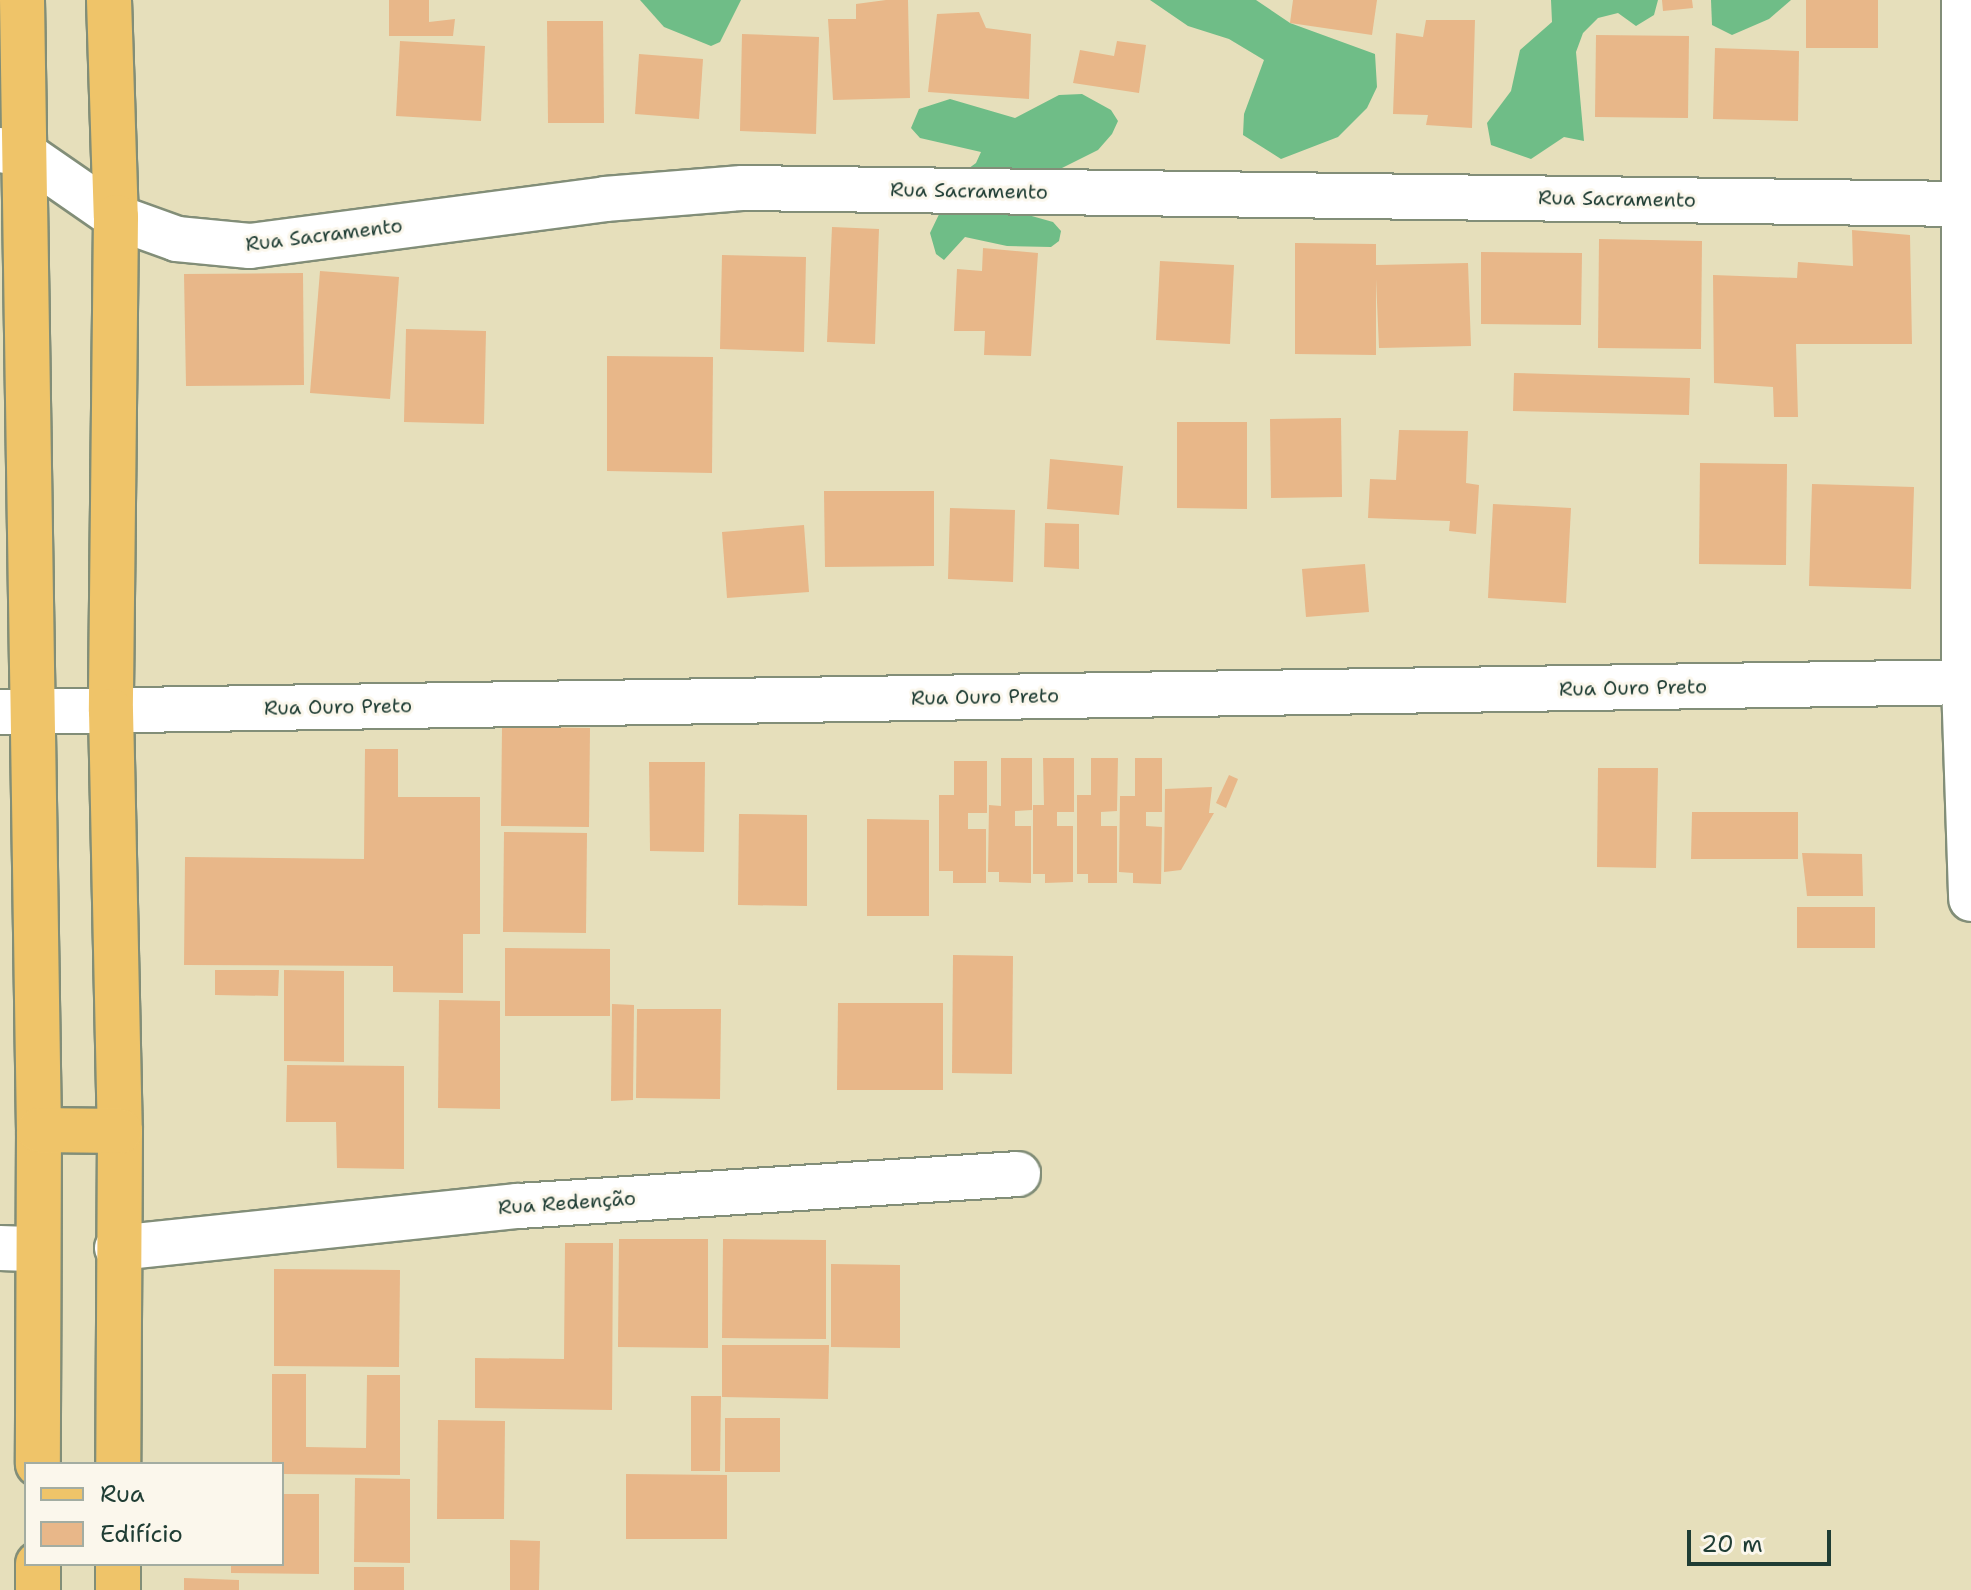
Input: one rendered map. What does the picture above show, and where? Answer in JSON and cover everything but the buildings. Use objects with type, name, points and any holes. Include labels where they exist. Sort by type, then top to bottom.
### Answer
[{"type":"main road","points":[[22,0],[12,152],[16,712],[39,1130],[19,1249],[38,1462]]},
{"type":"main road","points":[[109,0],[116,217],[111,711],[120,1131],[118,1462]]},
{"type":"main road","points":[[39,1130],[120,1131]]},
{"type":"main road","points":[[38,1566],[38,1590]]},
{"type":"main road","points":[[118,1566],[118,1590]]},
{"type":"street","points":[[1964,0],[1971,899]]},
{"type":"street","name":"Rua Sacramento","points":[[12,152],[116,217],[177,239],[250,246],[605,199],[742,188],[1966,204]]},
{"type":"street","name":"Rua Ouro Preto","points":[[16,712],[1967,682]]},
{"type":"street","name":"Rua Redenção","points":[[117,1248],[518,1206],[1018,1174]]},
{"type":"green space","points":[[640,0],[741,0],[720,42],[711,46],[664,27]]},
{"type":"green space","points":[[1150,0],[1256,0],[1290,23],[1375,54],[1377,87],[1367,108],[1338,137],[1281,159],[1243,135],[1244,114],[1264,60],[1229,39],[1188,26]]},
{"type":"green space","points":[[1551,0],[1658,0],[1654,15],[1636,26],[1618,13],[1598,18],[1583,33],[1576,52],[1584,141],[1564,137],[1531,159],[1491,145],[1487,123],[1511,91],[1520,50],[1552,22]]},
{"type":"green space","points":[[1711,0],[1791,0],[1769,19],[1732,35],[1712,25]]},
{"type":"green space","points":[[1082,94],[1111,110],[1118,121],[1112,134],[1098,150],[1036,181],[1021,213],[1053,222],[1061,231],[1059,241],[1051,247],[1007,246],[965,237],[944,260],[936,254],[930,233],[957,177],[976,163],[981,152],[920,138],[911,128],[919,109],[950,99],[1015,118],[1059,95]]}]
